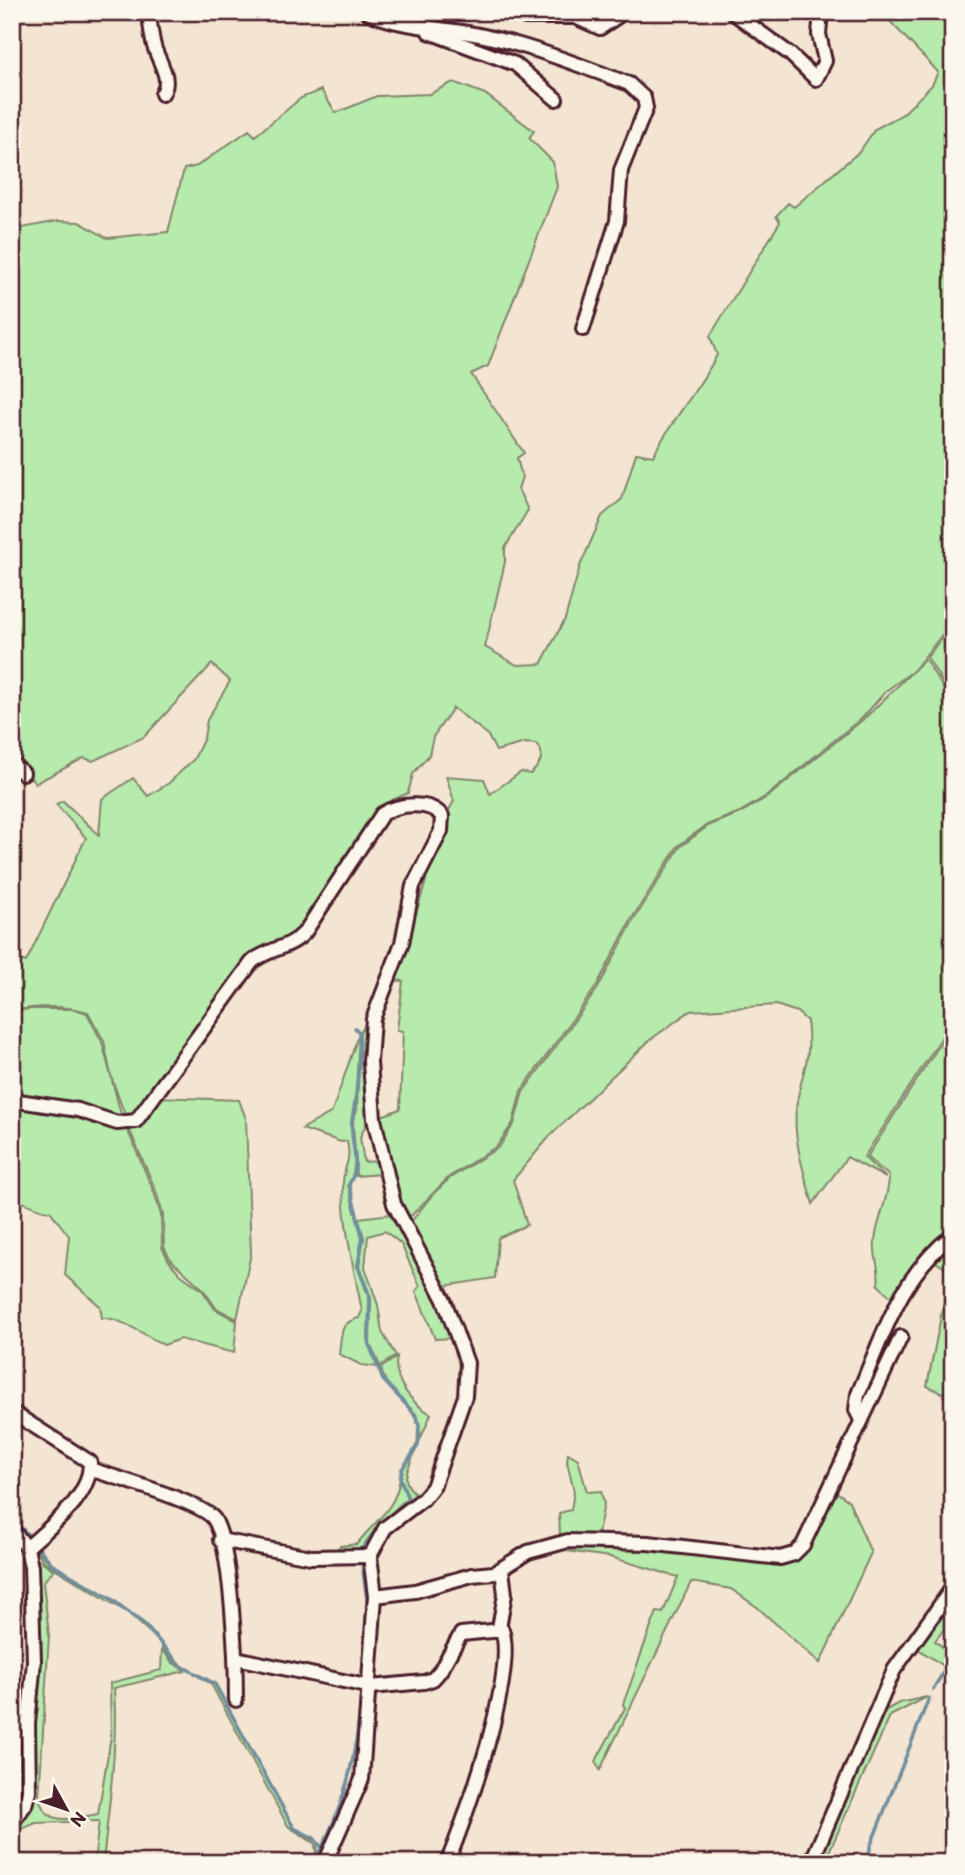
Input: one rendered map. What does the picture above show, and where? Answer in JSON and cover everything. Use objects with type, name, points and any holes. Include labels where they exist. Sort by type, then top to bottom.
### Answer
[{"type":"street","points":[[149,12],[153,45],[166,79],[167,88],[162,94]]},
{"type":"street","points":[[367,12],[515,64],[556,99]]},
{"type":"street","points":[[520,12],[525,17],[575,17],[600,28],[624,12]]},
{"type":"street","points":[[732,12],[790,54],[816,79],[825,61],[818,34],[821,12]]},
{"type":"street","points":[[415,27],[474,34],[537,50],[629,84],[644,98],[646,108],[621,170],[617,220],[583,329]]},
{"type":"street","points":[[12,764],[23,773]]},
{"type":"street","points":[[12,1100],[78,1110],[117,1123],[135,1121],[252,962],[265,953],[295,942],[304,932],[383,814],[395,808],[411,806],[433,808],[442,816],[443,826],[413,886],[402,943],[373,1018],[370,1087],[374,1119],[394,1204],[444,1300],[466,1356],[468,1379],[433,1488],[385,1528],[370,1556],[375,1596],[371,1687],[362,1779],[326,1863]]},
{"type":"street","points":[[861,1420],[856,1410],[858,1395],[902,1290],[921,1262],[953,1236]]},
{"type":"street","points":[[375,1596],[415,1591],[472,1574],[502,1570],[528,1552],[568,1541],[648,1543],[766,1557],[790,1557],[803,1545],[901,1337]]},
{"type":"street","points":[[12,1412],[90,1462],[90,1469],[64,1515],[27,1548]]},
{"type":"street","points":[[90,1469],[161,1493],[206,1512],[214,1520],[220,1540],[236,1658],[236,1700]]},
{"type":"street","points":[[12,1529],[27,1548],[31,1567],[34,1661],[28,1724],[30,1791],[25,1805],[12,1823]]},
{"type":"street","points":[[220,1540],[311,1557],[370,1556]]},
{"type":"street","points":[[447,1863],[475,1792],[501,1684],[506,1640],[499,1628],[505,1594],[502,1570]]},
{"type":"street","points":[[811,1863],[894,1670],[953,1587]]},
{"type":"street","points":[[236,1658],[371,1687],[433,1679],[461,1634],[499,1628]]},
{"type":"green space","points":[[872,12],[953,12],[953,621],[913,671],[886,691],[864,716],[768,795],[740,812],[707,825],[678,846],[631,920],[596,987],[521,1091],[513,1123],[497,1146],[449,1177],[407,1220],[399,1205],[379,1117],[400,1109],[403,1031],[397,1030],[403,981],[391,980],[402,960],[426,881],[424,870],[450,818],[448,812],[454,801],[446,776],[484,779],[490,794],[521,772],[530,774],[539,764],[541,756],[536,744],[525,743],[496,751],[487,734],[453,708],[433,737],[429,755],[413,774],[408,793],[384,804],[373,814],[349,857],[297,933],[252,954],[135,1112],[126,1118],[111,1076],[104,1041],[88,1012],[50,1007],[12,1011],[12,957],[26,962],[86,838],[56,804],[63,801],[99,835],[102,799],[133,778],[148,796],[169,783],[194,759],[204,738],[207,720],[230,681],[212,664],[144,737],[93,761],[84,758],[36,783],[12,759],[12,451],[17,447],[12,440],[12,230],[58,221],[79,222],[107,238],[168,232],[184,169],[197,166],[249,130],[255,136],[301,98],[321,90],[336,113],[377,96],[430,94],[453,82],[485,94],[534,131],[529,138],[553,162],[557,187],[488,366],[471,374],[524,453],[517,458],[522,477],[518,489],[528,510],[505,548],[505,562],[485,647],[517,665],[541,664],[565,619],[580,566],[602,516],[622,499],[636,453],[653,456],[710,368],[717,355],[710,336],[780,222],[776,216],[788,203],[794,207],[860,151],[875,129],[903,114],[932,85],[938,72],[887,18]]},
{"type":"green space","points":[[953,624],[953,700],[927,657]]},
{"type":"green space","points":[[925,659],[953,704],[953,1020],[864,1157],[886,1178],[847,1157],[813,1204],[799,1154],[796,1127],[797,1102],[808,1045],[807,1021],[797,1012],[776,1005],[690,1011],[650,1040],[550,1136],[513,1180],[527,1225],[498,1238],[495,1278],[444,1286],[410,1223],[450,1178],[499,1147],[514,1124],[523,1092],[598,988],[633,921],[680,847],[708,826],[740,813],[769,796],[866,717]]},
{"type":"green space","points":[[29,1009],[75,1009],[87,1013],[102,1042],[122,1118],[12,1095],[12,1012]]},
{"type":"green space","points":[[953,1024],[953,1230],[915,1262],[894,1300],[878,1285],[875,1247],[889,1176],[867,1157]]},
{"type":"green space","points":[[364,1027],[370,1039],[369,1074],[364,1086],[369,1118],[360,1137],[364,1162],[378,1161],[381,1174],[356,1176],[353,1120],[357,1110],[360,1032]]},
{"type":"green space","points":[[359,1033],[352,1129],[354,1167],[348,1185],[362,1238],[357,1266],[369,1298],[368,1344],[379,1367],[361,1365],[339,1354],[344,1327],[359,1318],[362,1311],[345,1215],[343,1177],[348,1160],[347,1141],[341,1142],[302,1129],[332,1112]]},
{"type":"green space","points":[[156,1097],[239,1100],[246,1119],[251,1253],[237,1319],[216,1308],[203,1289],[171,1260],[164,1247],[163,1215],[156,1191],[127,1124]]},
{"type":"green space","points":[[12,1101],[125,1124],[161,1215],[162,1247],[180,1274],[202,1290],[215,1309],[237,1321],[234,1353],[180,1339],[164,1345],[125,1324],[102,1318],[100,1306],[65,1275],[69,1236],[50,1211],[12,1200]]},
{"type":"green space","points":[[391,1214],[425,1267],[454,1338],[435,1339],[416,1291],[420,1286],[401,1244],[385,1231],[368,1236],[365,1267],[378,1305],[382,1332],[396,1356],[380,1366],[370,1344],[371,1298],[359,1266],[364,1238],[358,1218]]},
{"type":"green space","points":[[953,1239],[953,1362],[945,1394],[927,1386],[948,1281],[945,1268],[931,1259],[899,1316],[860,1410],[874,1356],[904,1293],[926,1260]]},
{"type":"green space","points":[[397,1357],[396,1366],[405,1390],[417,1404],[431,1414],[406,1478],[408,1486],[418,1496],[362,1551],[378,1530],[409,1499],[401,1478],[403,1469],[421,1437],[413,1414],[384,1379],[381,1368]]},
{"type":"green space","points":[[568,1453],[578,1459],[587,1492],[601,1491],[604,1504],[598,1534],[560,1534],[559,1513],[571,1510],[574,1492],[567,1462]]},
{"type":"green space","points":[[400,1478],[407,1498],[376,1528],[360,1550],[336,1550],[340,1546],[357,1544],[384,1514],[394,1499]]},
{"type":"green space","points":[[835,1491],[849,1501],[871,1553],[820,1663],[757,1607],[731,1589],[691,1582],[600,1770],[596,1762],[598,1757],[625,1708],[623,1704],[657,1612],[663,1613],[678,1577],[610,1557],[567,1551],[565,1545],[799,1557],[813,1539]]},
{"type":"green space","points":[[36,1548],[52,1566],[109,1598],[144,1624],[180,1665],[214,1684],[294,1829],[318,1843],[316,1854],[315,1844],[288,1826],[211,1684],[173,1661],[157,1639],[128,1613],[43,1561]]},
{"type":"green space","points":[[34,1556],[54,1570],[43,1582],[49,1635],[39,1797],[48,1814],[71,1819],[98,1814],[111,1736],[110,1683],[161,1670],[162,1649],[172,1662],[185,1671],[114,1688],[114,1753],[103,1863],[94,1863],[99,1821],[36,1823],[12,1833],[12,1825],[27,1812]]},
{"type":"green space","points":[[953,1604],[953,1617],[935,1641],[953,1655],[953,1672],[918,1649]]},
{"type":"green space","points":[[927,1697],[890,1716],[824,1863],[818,1863],[884,1711],[899,1703]]},
{"type":"waterway","points":[[355,1028],[359,1032],[358,1076],[352,1120],[355,1169],[349,1184],[363,1238],[358,1266],[370,1298],[369,1344],[383,1380],[415,1414],[419,1424],[418,1446],[402,1469],[400,1478],[408,1499],[377,1529],[361,1551]]},
{"type":"waterway","points":[[12,1518],[31,1538]]},
{"type":"waterway","points":[[36,1545],[53,1565],[110,1598],[144,1624],[180,1665],[215,1684],[294,1828],[314,1838],[322,1848]]},
{"type":"waterway","points":[[362,1564],[367,1600],[362,1678]]},
{"type":"waterway","points":[[933,1689],[953,1657]]},
{"type":"waterway","points":[[313,1863],[333,1823],[348,1779],[357,1735],[361,1690]]},
{"type":"waterway","points":[[869,1863],[870,1847],[929,1698]]}]
